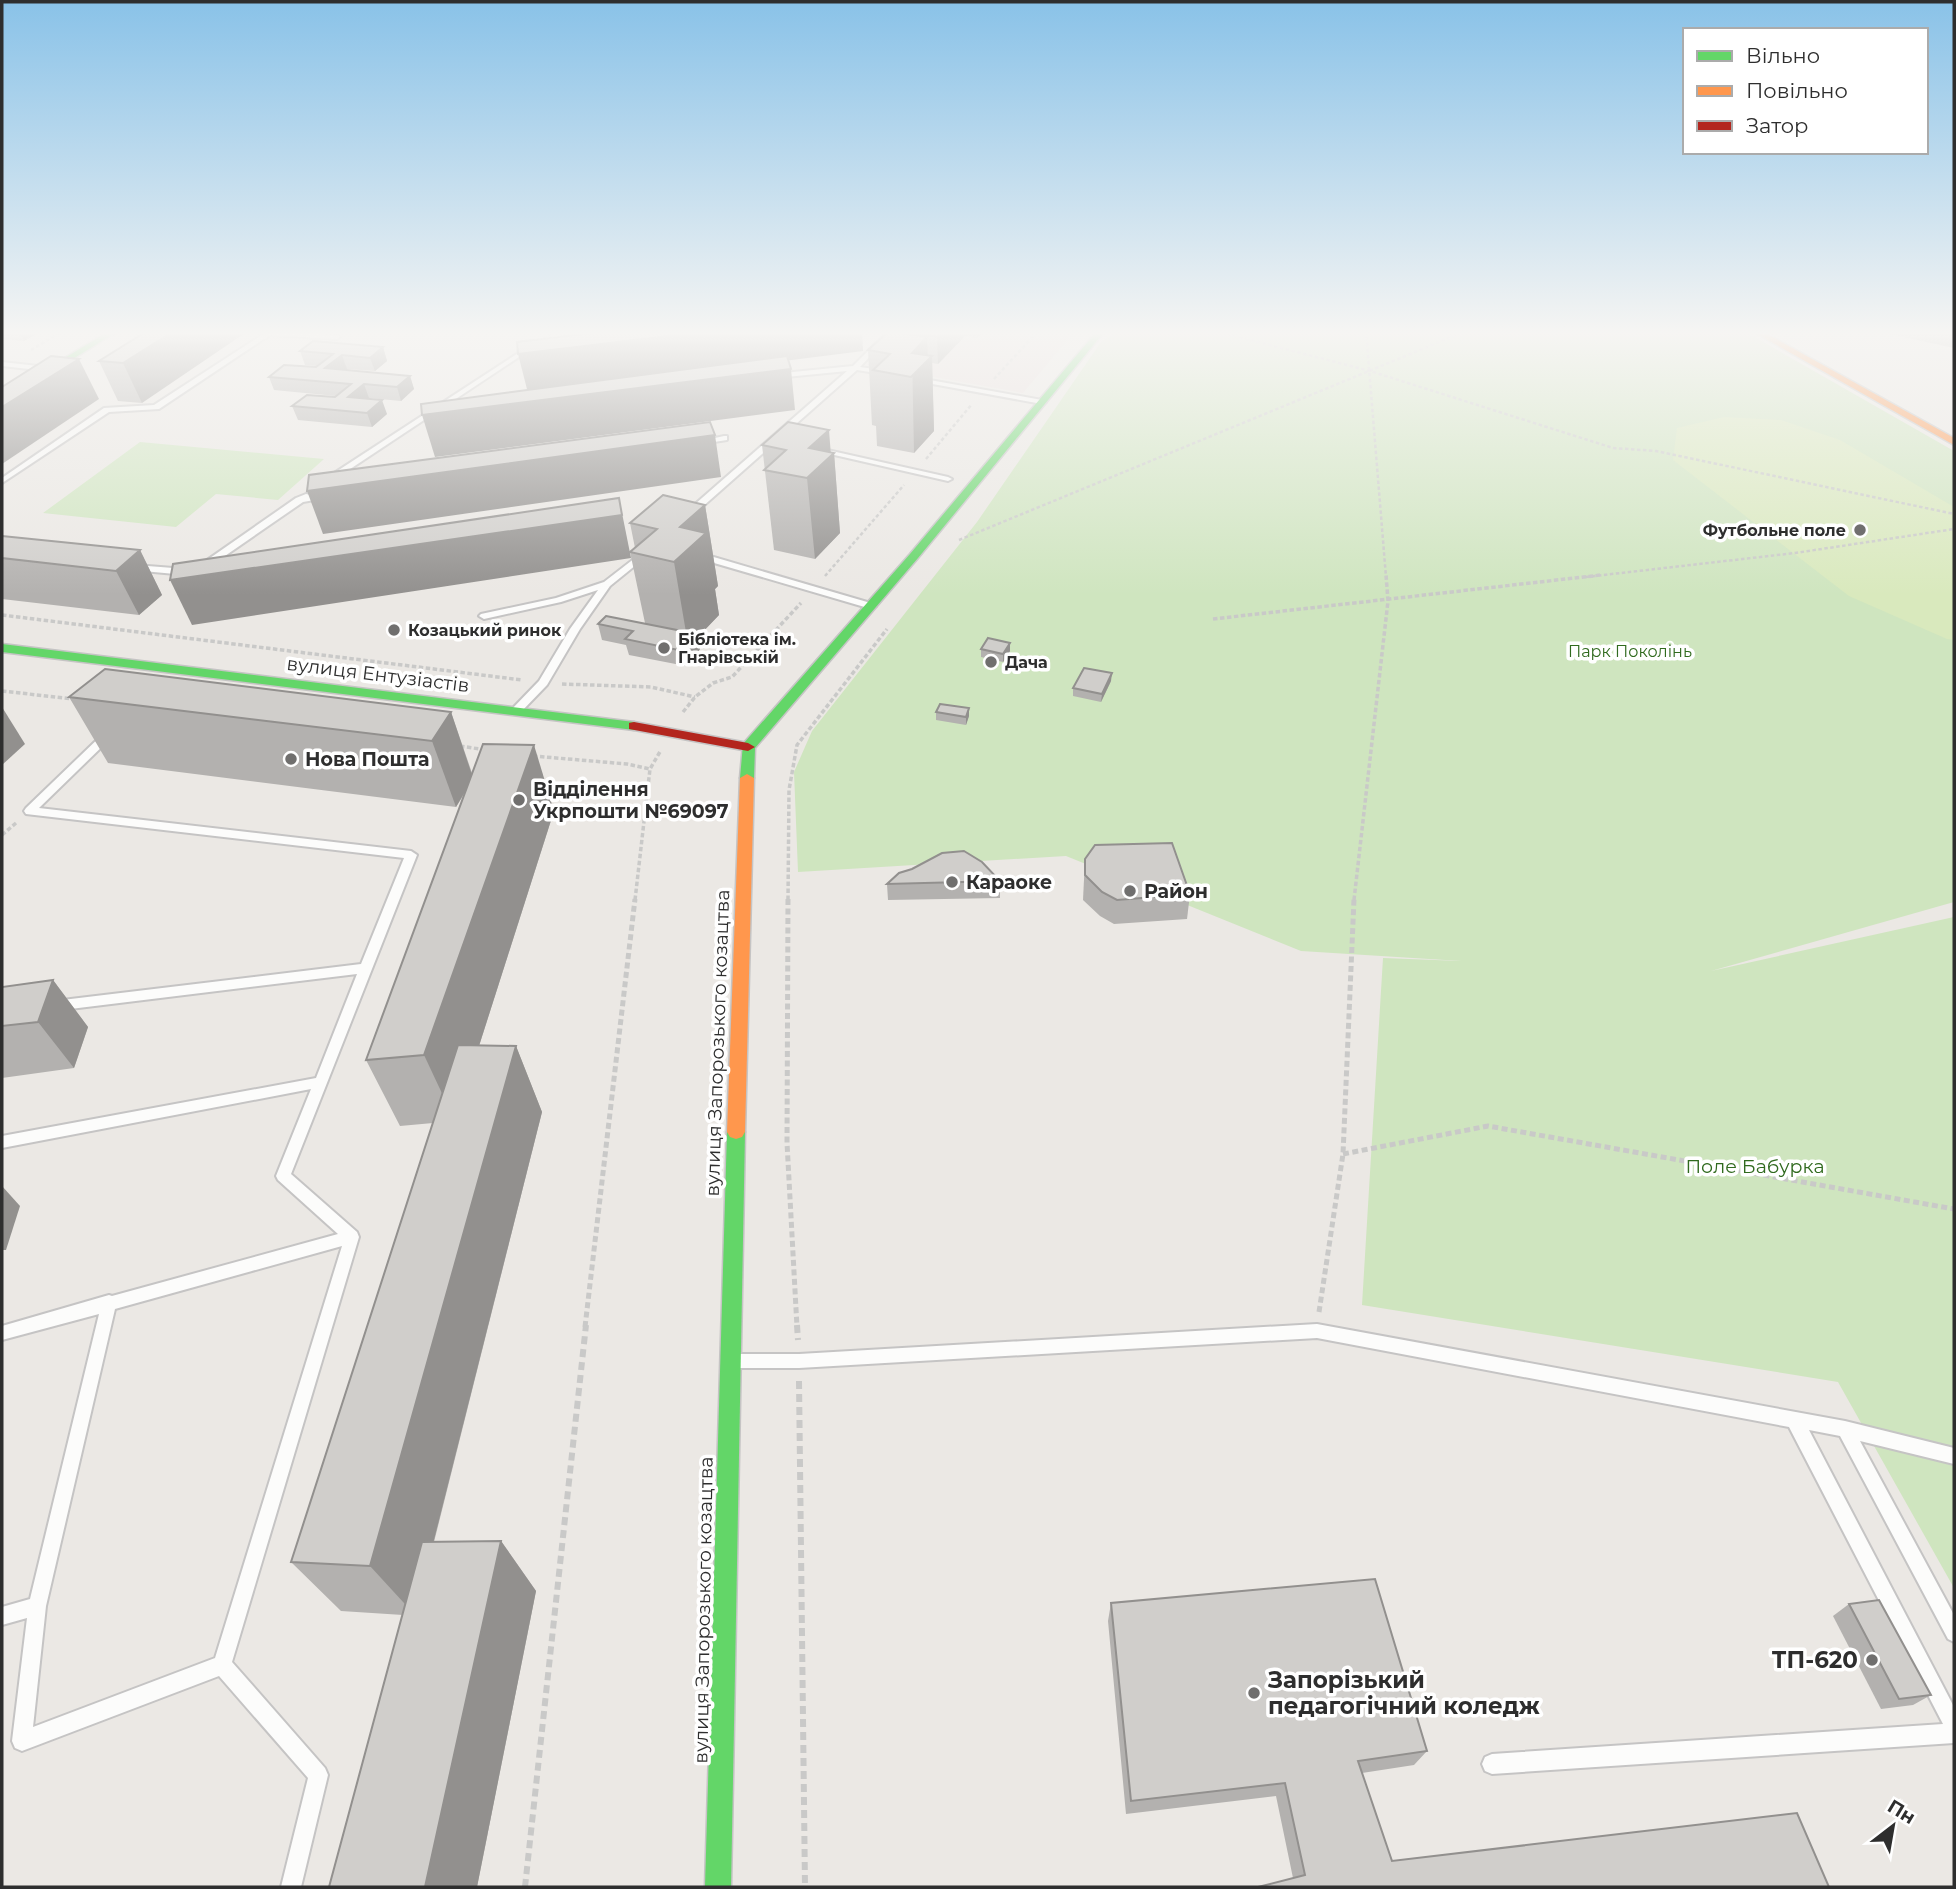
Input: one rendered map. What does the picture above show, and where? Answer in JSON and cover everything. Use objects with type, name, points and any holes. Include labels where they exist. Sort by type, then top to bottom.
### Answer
[{"type":"street","points":[[748,747],[1028,419]]},
{"type":"street","points":[[1913,419],[1954,442]]},
{"type":"street","name":"вулиця Ентузіастів","points":[[2,648],[168,676],[672,731],[748,747]]},
{"type":"street","name":"вулиця Запорозького козацтва","points":[[718,1887],[729,1361],[748,747]]},
{"type":"lane","points":[[2,481],[93,419]]},
{"type":"lane","points":[[194,573],[419,419]]},
{"type":"lane","points":[[685,517],[794,419]]},
{"type":"lane","points":[[697,442],[724,438]]},
{"type":"lane","points":[[772,438],[785,441]]},
{"type":"lane","points":[[811,447],[948,479]]},
{"type":"lane","points":[[299,500],[340,494]]},
{"type":"lane","points":[[515,712],[543,683],[575,629],[607,584],[656,544]]},
{"type":"lane","points":[[696,555],[871,606]]},
{"type":"lane","points":[[125,567],[194,573],[221,569]]},
{"type":"lane","points":[[484,616],[558,600],[607,584]]},
{"type":"lane","points":[[118,726],[30,811],[411,855],[283,1176],[352,1237]]},
{"type":"lane","points":[[42,1007],[366,968]]},
{"type":"lane","points":[[2,1142],[320,1082]]},
{"type":"lane","points":[[2,1333],[352,1237]]},
{"type":"lane","points":[[222,1665],[352,1237]]},
{"type":"lane","points":[[109,1302],[37,1606],[22,1741],[222,1665]]},
{"type":"lane","points":[[729,1361],[799,1361],[1317,1331],[1845,1429],[1954,1456]]},
{"type":"lane","points":[[1794,1419],[1954,1726]]},
{"type":"lane","points":[[1845,1429],[1954,1633]]},
{"type":"lane","points":[[2,1616],[37,1606]]},
{"type":"lane","points":[[222,1665],[318,1775],[290,1887]]},
{"type":"lane","points":[[1492,1764],[1954,1733]]},
{"type":"path","points":[[678,718],[695,697],[713,683],[732,677],[815,588],[959,419]]},
{"type":"path","points":[[963,531],[955,541],[1252,419]]},
{"type":"path","points":[[1317,1331],[1343,1154],[1355,886],[1388,601],[1374,419]]},
{"type":"path","points":[[1522,419],[1613,448],[1656,451],[1954,514]]},
{"type":"path","points":[[1213,619],[1795,553],[1954,529]]},
{"type":"path","points":[[2,615],[543,683],[650,687],[695,697]]},
{"type":"path","points":[[805,1887],[799,1361],[787,1143],[789,790],[797,745],[888,627]]},
{"type":"path","points":[[2,691],[83,700]]},
{"type":"path","points":[[459,746],[499,751]]},
{"type":"path","points":[[525,1887],[570,1457],[650,769],[663,746]]},
{"type":"path","points":[[526,755],[627,764],[650,769]]},
{"type":"path","points":[[1343,1154],[1488,1126],[1954,1209]]},
{"type":"green space","name":"Парк Поколінь","points":[[1048,419],[1898,419],[1954,451],[1954,902],[1711,971],[1954,917],[1954,1588],[1838,1382],[1362,1305],[1383,958],[1461,961],[1301,951],[1066,856],[798,872],[794,772],[812,731],[977,522]]},
{"type":"green space","name":"Футбольне поле","points":[[1715,419],[1781,420],[1840,440],[1954,507],[1954,640],[1849,596],[1673,460],[1677,428]]},
{"type":"green space","points":[[140,442],[324,459],[278,500],[216,494],[176,527],[43,513]]},
{"type":"building","points":[[710,422],[715,435],[307,491],[309,475]]},
{"type":"building","points":[[788,422],[829,430],[809,448],[834,453],[807,478],[764,470],[786,450],[762,445]]},
{"type":"building","points":[[663,495],[705,505],[680,527],[706,533],[674,562],[630,552],[657,529],[630,523]]},
{"type":"building","points":[[619,498],[622,515],[170,580],[173,564]]},
{"type":"building","points":[[2,536],[140,550],[116,571],[2,558]]},
{"type":"building","points":[[606,616],[697,634],[683,651],[625,639],[633,631],[598,624]]},
{"type":"building","points":[[988,638],[1010,643],[1003,654],[981,649]]},
{"type":"building","points":[[1084,668],[1112,673],[1102,694],[1073,688]]},
{"type":"building","points":[[105,669],[451,712],[432,741],[69,697]]},
{"type":"building","points":[[940,704],[969,708],[966,717],[936,712]]},
{"type":"building","points":[[483,744],[534,745],[424,1055],[366,1060]]},
{"type":"building","points":[[1172,843],[1190,894],[1117,900],[1102,892],[1085,875],[1085,859],[1095,845]]},
{"type":"building","points":[[964,851],[982,862],[1000,881],[887,884],[899,873],[942,853]]},
{"type":"building","points":[[53,980],[38,1022],[2,1026],[2,987]]},
{"type":"building","points":[[458,1045],[516,1046],[370,1566],[291,1562]]},
{"type":"building","points":[[501,1541],[425,1887],[329,1887],[422,1542]]},
{"type":"building","name":"Запорізький педагогічний коледж","points":[[1375,1579],[1427,1751],[1358,1761],[1392,1861],[1797,1813],[1829,1887],[1258,1887],[1305,1875],[1285,1783],[1131,1801],[1111,1603]]},
{"type":"building","points":[[1879,1600],[1931,1695],[1899,1699],[1849,1604]]},
{"type":"traffic: fast","points":[[747,778],[748,747],[914,556],[1028,419]]},
{"type":"traffic: fast","points":[[2,648],[634,726]]},
{"type":"traffic: fast","points":[[718,1887],[736,1132]]},
{"type":"traffic: slow","points":[[1913,419],[1954,442]]},
{"type":"traffic: slow","points":[[736,1132],[747,778]]},
{"type":"traffic: jam","points":[[634,726],[748,747]]},
{"type":"place","name":"Футбольне поле","points":[[1860,530]]},
{"type":"place","name":"Козацький ринок","points":[[394,630]]},
{"type":"place","name":"Бібліотека ім. Гнарівській","points":[[664,648]]},
{"type":"place","name":"Дача","points":[[991,662]]},
{"type":"place","name":"Нова Пошта","points":[[291,759]]},
{"type":"place","name":"Відділення Укрпошти №69097","points":[[519,800]]},
{"type":"place","name":"Караоке","points":[[952,882]]},
{"type":"place","name":"Район","points":[[1130,891]]},
{"type":"place","name":"ТП-620","points":[[1872,1660]]},
{"type":"place","name":"Запорізький педагогічний коледж","points":[[1254,1693]]},
{"type":"park label","name":"Поле Бабурка","points":[[1755,1166]]}]
